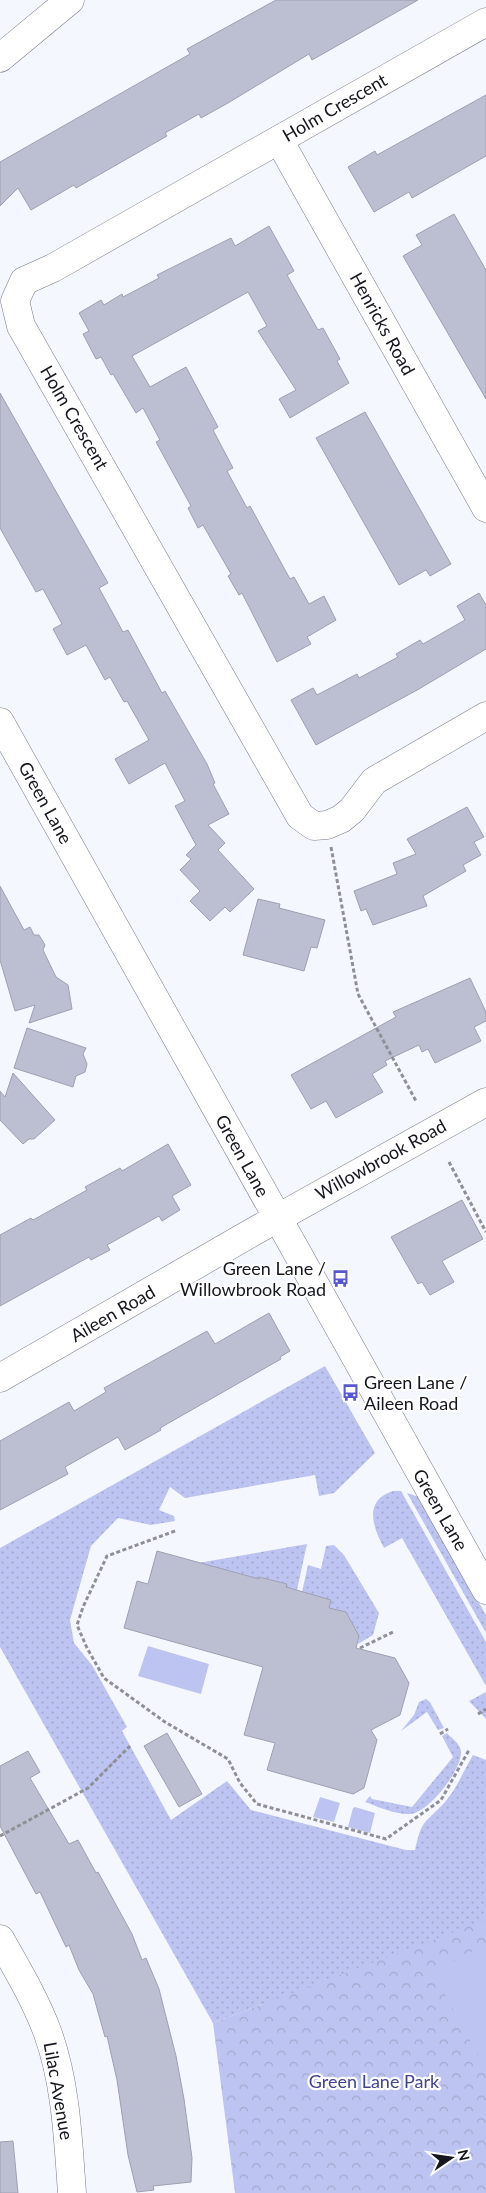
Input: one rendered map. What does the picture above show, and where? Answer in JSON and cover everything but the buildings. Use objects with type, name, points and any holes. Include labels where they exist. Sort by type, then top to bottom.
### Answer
[{"type":"street","points":[[0,58],[70,0]]},
{"type":"street","name":"Holm Crescent","points":[[327,825],[314,826],[300,816],[21,326],[16,302],[24,281],[53,268],[486,22]]},
{"type":"street","name":"Henricks Road","points":[[278,140],[486,508]]},
{"type":"street","points":[[327,825],[341,819],[352,810],[374,780],[486,716]]},
{"type":"street","name":"Green Lane","points":[[0,722],[486,1590]]},
{"type":"street","name":"Willowbrook Road","points":[[277,1218],[486,1102]]},
{"type":"street","name":"Aileen Road","points":[[0,1378],[277,1218]]},
{"type":"street","name":"Lilac Avenue","points":[[0,1940],[38,2010],[53,2051],[64,2104],[72,2193]]},
{"type":"path","points":[[327,825],[358,994],[416,1101]]},
{"type":"path","points":[[449,1162],[486,1232]]},
{"type":"path","points":[[175,1531],[107,1556],[83,1607],[77,1625],[87,1648],[104,1678],[165,1722],[228,1759],[240,1783],[257,1804],[386,1839],[442,1800],[469,1750]]},
{"type":"path","points":[[360,1648],[393,1632]]},
{"type":"path","points":[[478,1714],[486,1708]]},
{"type":"path","points":[[440,1734],[448,1730]]},
{"type":"path","points":[[0,1836],[88,1788],[130,1746]]},
{"type":"green space","points":[[325,1366],[375,1453],[334,1493],[319,1496],[315,1475],[185,1498],[170,1487],[159,1510],[174,1516],[175,1521],[151,1525],[118,1518],[91,1546],[70,1620],[74,1643],[92,1665],[127,1727],[122,1731],[171,1820],[227,1781],[251,1810],[406,1850],[415,1850],[425,1822],[449,1797],[473,1755],[486,1760],[486,2183],[263,2004],[213,2023],[0,1647],[0,1548]]},
{"type":"green space","points":[[393,1491],[401,1491],[486,1642],[486,1686],[402,1538],[384,1548],[380,1540],[374,1524],[374,1508],[377,1501]]},
{"type":"green space","points":[[407,1493],[419,1497],[486,1615],[486,1633]]},
{"type":"green space","points":[[307,1544],[297,1590],[286,1587],[286,1584],[198,1563]]},
{"type":"green space","points":[[334,1545],[344,1555],[379,1613],[373,1635],[358,1644],[359,1636],[346,1612],[329,1608],[331,1600],[302,1592],[308,1565],[321,1569],[326,1546]]},
{"type":"green space","points":[[148,1646],[209,1664],[201,1694],[138,1676]]},
{"type":"green space","points":[[486,1692],[486,1719],[469,1701]]},
{"type":"green space","points":[[426,1699],[430,1702],[444,1728],[438,1730],[427,1712],[401,1731],[414,1715],[419,1702]]},
{"type":"green space","points":[[447,1733],[459,1746],[461,1751],[460,1759],[451,1778],[426,1806],[418,1812],[405,1814],[365,1802],[370,1796],[372,1799],[412,1807],[453,1757],[442,1736]]},
{"type":"green space","points":[[320,1797],[340,1803],[334,1822],[313,1817]]},
{"type":"green space","points":[[353,1808],[375,1813],[370,1833],[348,1827]]},
{"type":"green space","name":"Green Lane Park","points":[[486,1920],[486,2193],[235,2193],[213,2023]]},
{"type":"green space","points":[[486,1944],[486,2070],[433,1973]]},
{"type":"place","name":"Green Lane / Willowbrook Road","points":[[340,1279]]},
{"type":"place","name":"Green Lane / Aileen Road","points":[[350,1393]]}]
